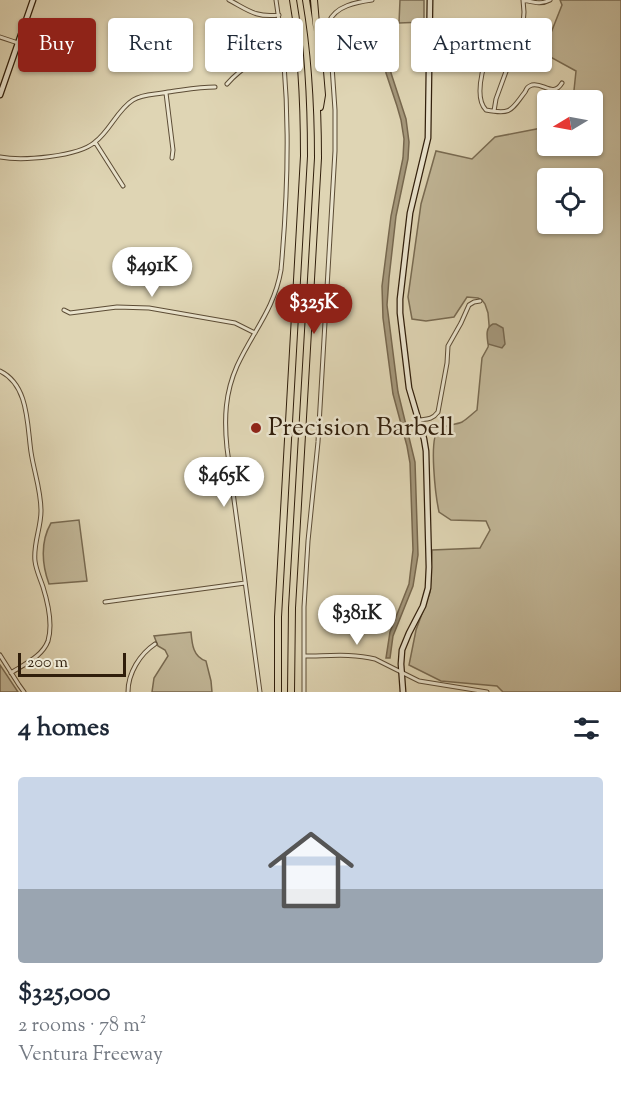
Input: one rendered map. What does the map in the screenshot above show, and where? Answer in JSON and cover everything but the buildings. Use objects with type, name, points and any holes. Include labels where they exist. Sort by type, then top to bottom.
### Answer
[{"type":"highway","points":[[278,692],[278,617],[304,156],[300,52],[293,0]]},
{"type":"highway","points":[[291,692],[292,608],[318,158],[318,114],[312,37],[306,0]]},
{"type":"highway","points":[[314,0],[322,95],[318,114]]},
{"type":"main road","points":[[27,18],[33,0]]},
{"type":"main road","points":[[404,692],[400,664],[402,650],[426,598],[429,577],[426,451],[409,388],[400,299],[410,213],[428,138],[430,0]]},
{"type":"main road","points":[[0,95],[18,43]]},
{"type":"street","points":[[230,0],[258,15],[279,15]]},
{"type":"street","points":[[276,0],[279,18]]},
{"type":"street","points":[[304,692],[304,607],[318,442],[335,155],[335,110],[328,27],[330,18],[336,12],[351,4],[372,0]]},
{"type":"street","points":[[494,111],[496,99],[523,25],[523,0],[543,3],[550,0]]},
{"type":"street","points":[[0,37],[18,43]]},
{"type":"street","points":[[227,84],[240,72]]},
{"type":"street","points":[[260,692],[227,448],[225,417],[227,398],[234,374],[270,307],[280,276],[288,136],[285,72]]},
{"type":"street","points":[[483,72],[480,96],[483,108],[494,111],[512,109],[528,87],[535,85],[553,90],[562,83]]},
{"type":"street","points":[[0,158],[37,158],[75,151],[95,142],[131,101],[147,94],[215,87]]},
{"type":"street","points":[[166,93],[172,158]]},
{"type":"street","points":[[95,142],[123,186]]},
{"type":"street","points":[[418,420],[430,419],[438,412],[448,346],[469,305],[480,301]]},
{"type":"street","points":[[64,310],[70,313],[117,307],[155,309],[234,323],[255,333]]},
{"type":"street","points":[[0,371],[8,376],[18,388],[27,415],[41,513],[35,561],[47,600],[50,631],[45,647],[40,653],[11,673]]},
{"type":"street","points":[[105,602],[245,583]]},
{"type":"street","points":[[128,692],[131,674],[147,651],[155,644]]},
{"type":"street","points":[[0,655],[24,692]]},
{"type":"street","points":[[304,656],[368,657],[426,683],[487,692]]},
{"type":"shaded area","points":[[400,0],[424,0],[424,18],[411,18],[411,23],[399,23]]},
{"type":"shaded area","points":[[560,0],[621,0],[621,692],[503,692],[497,686],[441,681],[409,665],[416,630],[430,592],[432,550],[480,548],[490,530],[486,521],[451,520],[439,512],[433,455],[436,434],[439,429],[462,422],[477,410],[482,358],[488,347],[490,336],[488,313],[485,304],[478,298],[467,297],[454,317],[426,321],[412,319],[408,297],[421,204],[436,151],[472,159],[495,137],[537,129],[537,156],[603,156],[603,90],[574,90],[576,71],[552,58],[552,30],[562,5]]},
{"type":"shaded area","points":[[391,72],[406,119],[409,142],[408,159],[396,216],[387,305],[398,392],[415,462],[418,555],[413,586],[393,636],[390,658],[386,658],[390,632],[409,584],[413,550],[410,463],[393,394],[383,318],[382,286],[391,216],[403,158],[404,139],[401,120],[386,73]]},
{"type":"shaded area","points":[[493,324],[503,328],[505,344],[502,348],[488,344],[488,330]]},
{"type":"shaded area","points":[[79,520],[87,581],[49,584],[43,553],[47,530],[51,523]]},
{"type":"shaded area","points":[[191,632],[196,653],[206,661],[212,692],[152,692],[154,678],[168,656],[165,650],[158,646],[154,636]]},
{"type":"shaded area","points":[[0,665],[18,692],[0,692]]},
{"type":"place","name":"Precision Barbell","points":[[256,428]]}]
